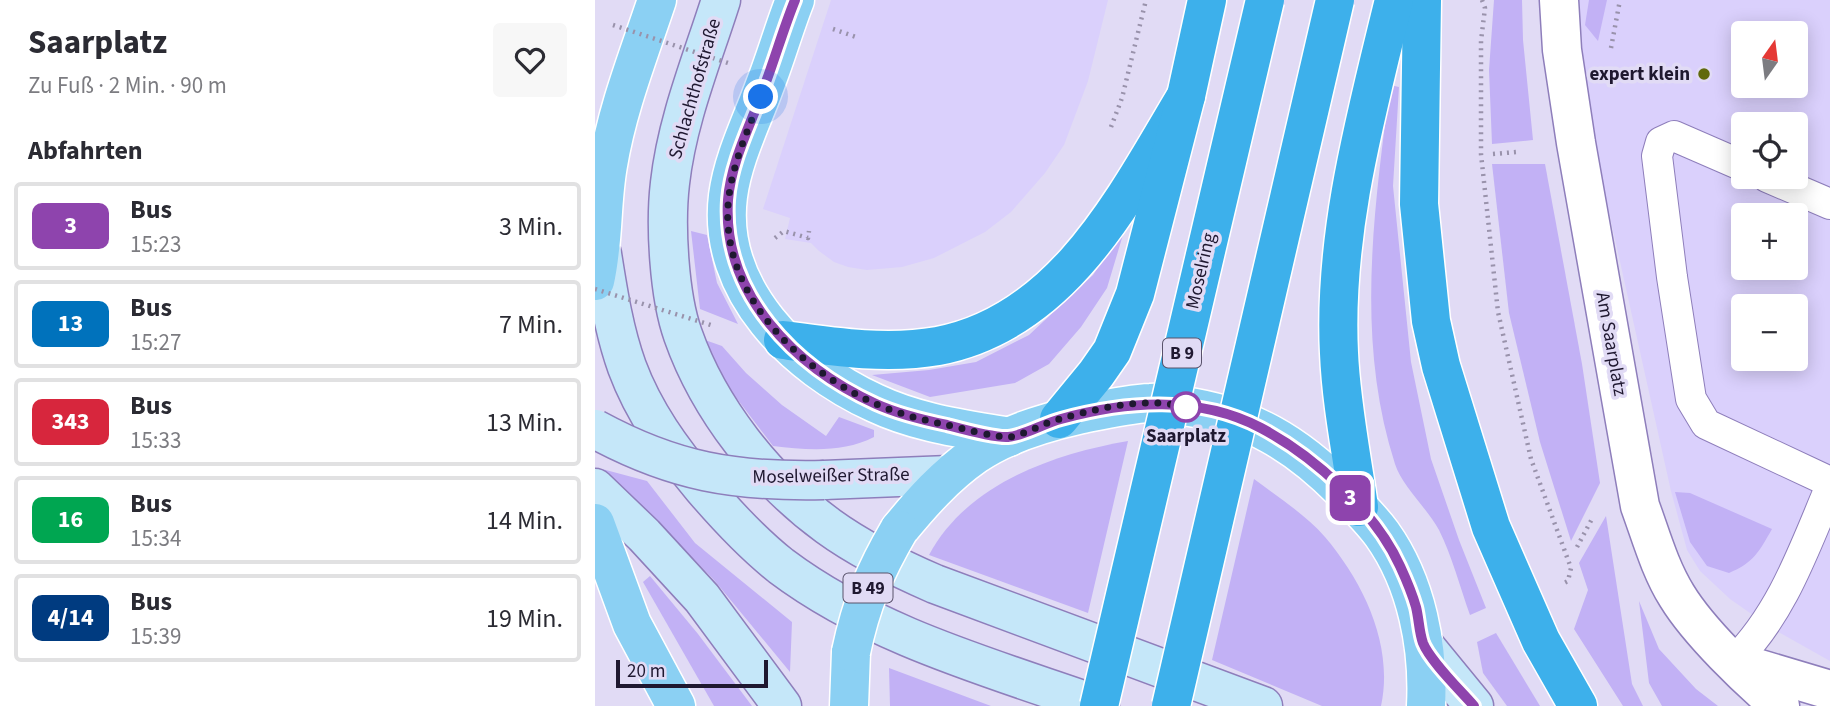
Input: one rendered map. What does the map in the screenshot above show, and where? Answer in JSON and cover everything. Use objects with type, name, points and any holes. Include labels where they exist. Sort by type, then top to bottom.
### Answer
[{"type":"highway","points":[[1059,419],[1112,351],[1135,294],[1186,96],[1207,0]]},
{"type":"highway","name":"Moselring","points":[[1100,706],[1265,0]]},
{"type":"highway","points":[[1171,706],[1335,0]]},
{"type":"highway","points":[[1359,507],[1339,353],[1341,262],[1349,201],[1394,0]]},
{"type":"highway","points":[[1422,0],[1419,204],[1431,321],[1441,366],[1491,527],[1541,641],[1578,706]]},
{"type":"highway","points":[[783,340],[858,349],[900,350],[939,346],[980,333],[1007,319],[1035,301],[1061,278],[1093,243],[1118,209],[1186,96]]},
{"type":"main road","points":[[597,275],[608,162],[617,124],[657,0]]},
{"type":"main road","points":[[795,0],[743,144],[728,197],[728,225],[733,256],[742,282],[753,304],[783,340],[845,388],[876,404],[914,418],[1009,437]]},
{"type":"main road","name":"B 49","points":[[849,706],[851,652],[866,594],[899,530],[949,475],[976,454],[1009,437],[1059,419],[1112,407],[1154,403],[1227,414],[1259,427],[1293,447],[1323,470],[1359,507],[1383,535],[1399,564],[1416,606],[1424,645],[1426,706]]},
{"type":"main road","points":[[595,523],[632,624],[676,706]]},
{"type":"street","name":"Schlachthofstraße","points":[[722,0],[693,84],[678,139],[670,184],[669,253],[682,333],[703,383],[740,437],[781,486],[827,526],[898,568],[1263,706]]},
{"type":"street","name":"Am Saarplatz","points":[[1559,0],[1562,50],[1576,143],[1640,506],[1659,558],[1677,596],[1705,631],[1780,706]]},
{"type":"street","points":[[597,275],[641,399],[673,453],[752,542],[782,567],[824,594],[880,624],[949,652],[1100,706]]},
{"type":"street","name":"Moselweißer Straße","points":[[595,429],[676,465],[743,478],[824,480],[949,475]]},
{"type":"street","points":[[595,488],[670,562],[702,598],[782,706]]},
{"type":"street","points":[[1424,645],[1474,706]]},
{"type":"street","name":"Am Saarplatz","points":[[1734,661],[1830,690]]},
{"type":"lane","points":[[1731,161],[1674,136],[1661,142],[1657,156],[1691,399],[1706,424],[1830,482]]},
{"type":"lane","points":[[1795,189],[1830,204]]},
{"type":"lane","points":[[1734,661],[1753,643],[1790,581],[1830,488]]},
{"type":"path","points":[[1110,131],[1122,98],[1146,0]]},
{"type":"path","points":[[1482,0],[1485,8],[1481,52],[1481,154],[1498,312],[1531,459],[1571,568],[1567,581],[1556,589]]},
{"type":"path","points":[[613,24],[728,63]]},
{"type":"path","points":[[833,29],[859,38]]},
{"type":"path","points":[[1493,153],[1517,152]]},
{"type":"path","points":[[771,240],[784,230],[808,238],[809,231]]},
{"type":"path","points":[[597,275],[714,326]]},
{"type":"path","points":[[1577,547],[1597,511]]},
{"type":"shaded area","points":[[831,0],[1108,0],[1088,81],[1064,145],[1045,173],[1011,212],[985,232],[934,258],[902,267],[867,270],[834,262],[811,243],[785,239],[790,218],[763,209]]},
{"type":"shaded area","points":[[1494,0],[1522,0],[1523,40],[1533,140],[1492,144],[1489,70]]},
{"type":"shaded area","points":[[1578,0],[1830,0],[1830,661],[1773,629],[1730,599],[1700,571],[1687,550],[1671,491],[1603,185],[1577,42]]},
{"type":"shaded area","points":[[1589,0],[1607,0],[1598,41],[1585,25]]},
{"type":"shaded area","points":[[1390,85],[1399,87],[1393,186],[1411,362],[1431,459],[1486,608],[1470,615],[1439,530],[1398,472],[1383,417],[1375,370],[1371,275],[1378,180]]},
{"type":"shaded area","points":[[1492,164],[1545,164],[1582,364],[1600,483],[1571,541],[1540,442],[1509,313]]},
{"type":"shaded area","points":[[1125,228],[1107,288],[1081,327],[1049,364],[1015,383],[930,397],[872,375],[929,370],[976,362],[1029,335],[1093,275]]},
{"type":"shaded area","points":[[691,231],[707,235],[717,283],[738,324],[700,309]]},
{"type":"shaded area","points":[[705,340],[722,346],[746,373],[782,405],[826,436],[839,417],[874,430],[874,437],[837,448],[773,446],[728,387]]},
{"type":"shaded area","points":[[1128,441],[1088,613],[929,555],[945,530],[966,509],[1015,476],[1071,454]]},
{"type":"shaded area","points":[[602,469],[647,481],[695,543],[792,622],[790,672],[714,580]]},
{"type":"shaded area","points":[[1254,479],[1317,529],[1352,574],[1373,616],[1379,638],[1384,683],[1381,706],[1322,706],[1212,660]]},
{"type":"shaded area","points":[[1675,492],[1690,493],[1772,529],[1755,556],[1737,569],[1729,573],[1707,566],[1690,542]]},
{"type":"shaded area","points":[[1606,516],[1632,684],[1643,706],[1623,706],[1574,629],[1588,590],[1579,563]]},
{"type":"shaded area","points":[[650,576],[752,706],[714,706],[643,582]]},
{"type":"shaded area","points":[[1639,601],[1659,649],[1696,689],[1718,706],[1662,706],[1649,683]]},
{"type":"shaded area","points":[[1496,633],[1540,706],[1507,706],[1483,673],[1477,642]]},
{"type":"shaded area","points":[[889,668],[991,706],[890,706]]},
{"type":"bus line","name":"3","points":[[795,0],[734,170],[728,197],[728,225],[733,256],[742,282],[753,304],[783,340],[845,388],[876,404],[914,418],[957,428],[1009,437],[1059,419],[1112,407],[1154,403],[1227,414],[1259,427],[1293,447],[1323,470],[1383,535],[1399,564],[1416,606],[1424,645],[1474,706]]},
{"type":"place","name":"expert klein","points":[[1704,74]]},
{"type":"place","name":"Saarplatz","points":[[1186,407]]},
{"type":"route","points":[[761,97],[734,170],[728,197],[728,225],[733,256],[753,304],[783,340],[816,367],[845,388],[876,404],[914,418],[1009,437],[1059,419],[1112,407],[1154,403],[1196,408],[1186,407]]}]
